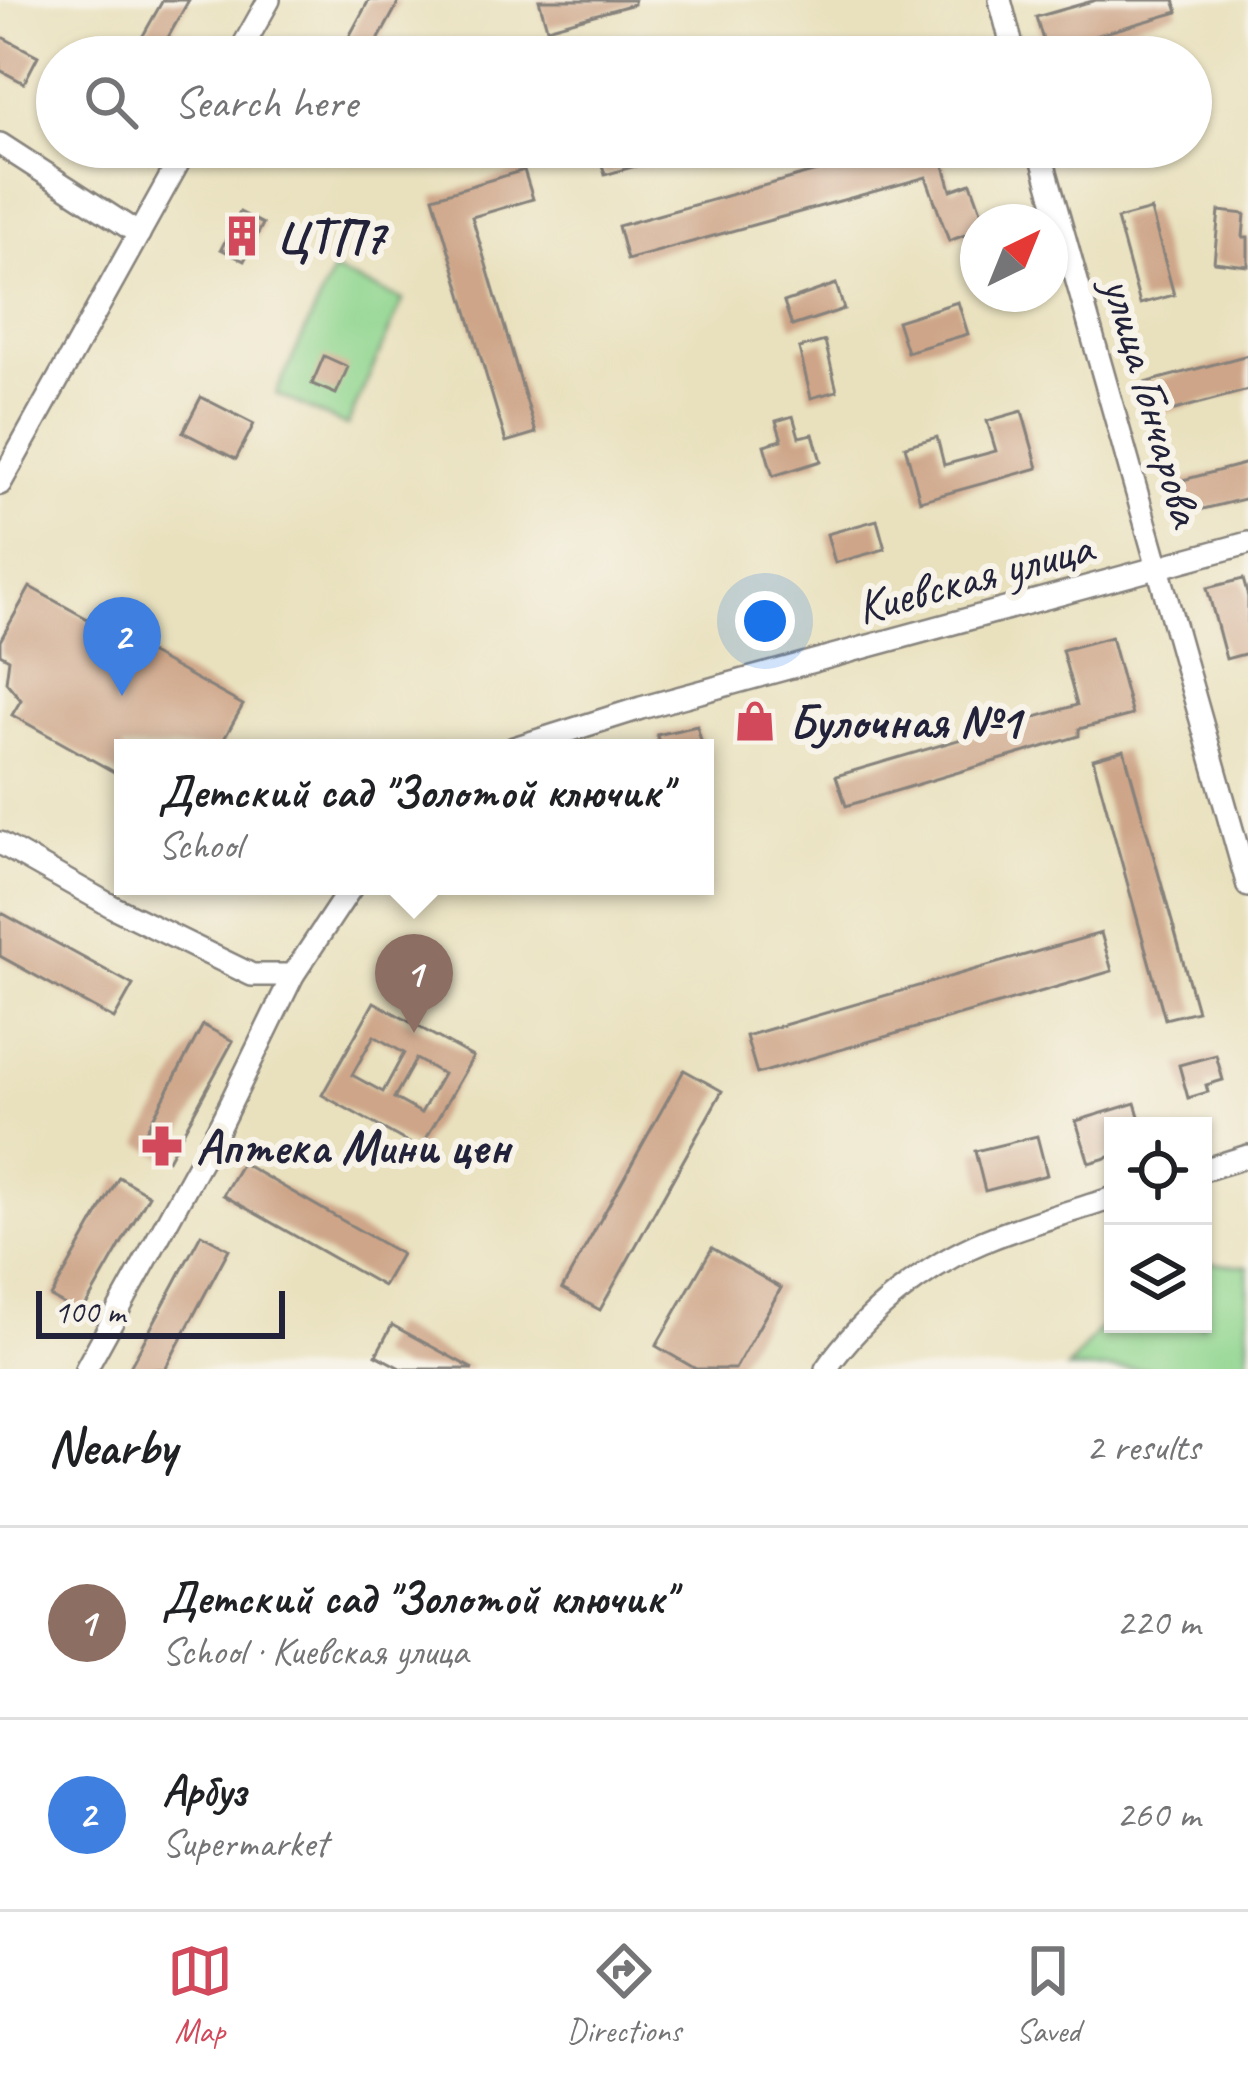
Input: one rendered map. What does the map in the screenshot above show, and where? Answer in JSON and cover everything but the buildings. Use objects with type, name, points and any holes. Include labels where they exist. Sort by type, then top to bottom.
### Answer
[{"type":"street","points":[[249,36],[269,0]]},
{"type":"street","points":[[1000,0],[1009,36]]},
{"type":"street","points":[[0,144],[36,167]]},
{"type":"street","points":[[37,168],[139,234]]},
{"type":"street","points":[[0,484],[175,168]]},
{"type":"street","name":"улица Гончарова","points":[[1046,168],[1248,886]]},
{"type":"street","name":"Киевская улица","points":[[543,739],[656,704],[1248,544]]},
{"type":"street","points":[[0,843],[115,908],[252,975],[293,975]]},
{"type":"street","points":[[86,1369],[218,1129],[293,975],[346,895]]},
{"type":"street","points":[[1212,1167],[1248,1156]]},
{"type":"street","points":[[826,1369],[883,1306],[933,1269],[984,1240],[1104,1201]]},
{"type":"green space","points":[[333,271],[403,300],[347,426],[276,394]]},
{"type":"green space","points":[[1212,1263],[1248,1267],[1248,1369],[1067,1369],[1104,1324],[1104,1333],[1212,1333]]},
{"type":"place","name":"ЦТП7","points":[[242,236]]},
{"type":"place","name":"Арбуз","points":[[122,696]]},
{"type":"place","name":"Булочная №1","points":[[755,721]]},
{"type":"place","name":"Детский сад \"Золотой ключик\"","points":[[414,1033]]},
{"type":"place","name":"Aптека Mини цен","points":[[162,1146]]}]
